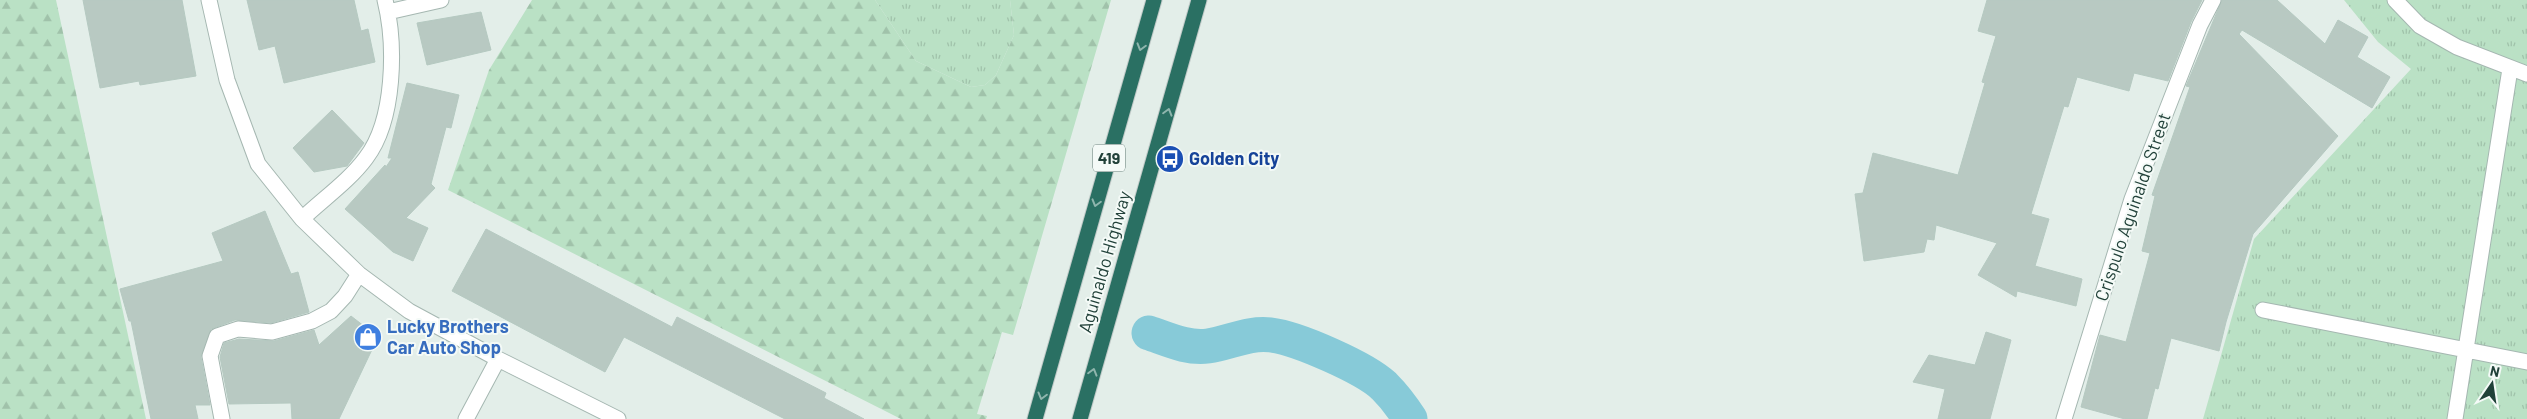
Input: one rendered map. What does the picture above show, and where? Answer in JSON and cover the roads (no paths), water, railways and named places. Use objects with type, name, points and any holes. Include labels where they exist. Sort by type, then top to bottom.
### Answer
[{"type":"highway","name":"Aguinaldo Highway","points":[[1035,419],[1154,0]]},
{"type":"highway","name":"Aguinaldo Highway","points":[[1080,419],[1199,0]]},
{"type":"street","points":[[209,0],[227,80],[258,164],[302,219],[359,274],[409,311],[498,359],[618,419]]},
{"type":"street","points":[[302,219],[366,158],[382,129],[393,63],[387,6],[441,0]]},
{"type":"street","name":"Crispulo Aguinaldo Street","points":[[2064,419],[2132,198],[2200,25],[2213,0]]},
{"type":"street","points":[[2395,0],[2420,26],[2457,47],[2527,74]]},
{"type":"street","points":[[2455,419],[2510,68]]},
{"type":"street","points":[[222,419],[210,356],[217,336],[238,329],[272,332],[312,321],[331,311],[359,274]]},
{"type":"street","points":[[2263,310],[2527,362]]},
{"type":"street","points":[[466,419],[498,359]]},
{"type":"waterway","points":[[1149,333],[1178,343],[1200,347],[1263,334],[1283,337],[1330,355],[1375,379],[1384,386],[1410,419]]},
{"type":"place","name":"Golden City","points":[[1170,159]]},
{"type":"place","name":"Lucky Brothers Car Auto Shop","points":[[368,337]]}]
